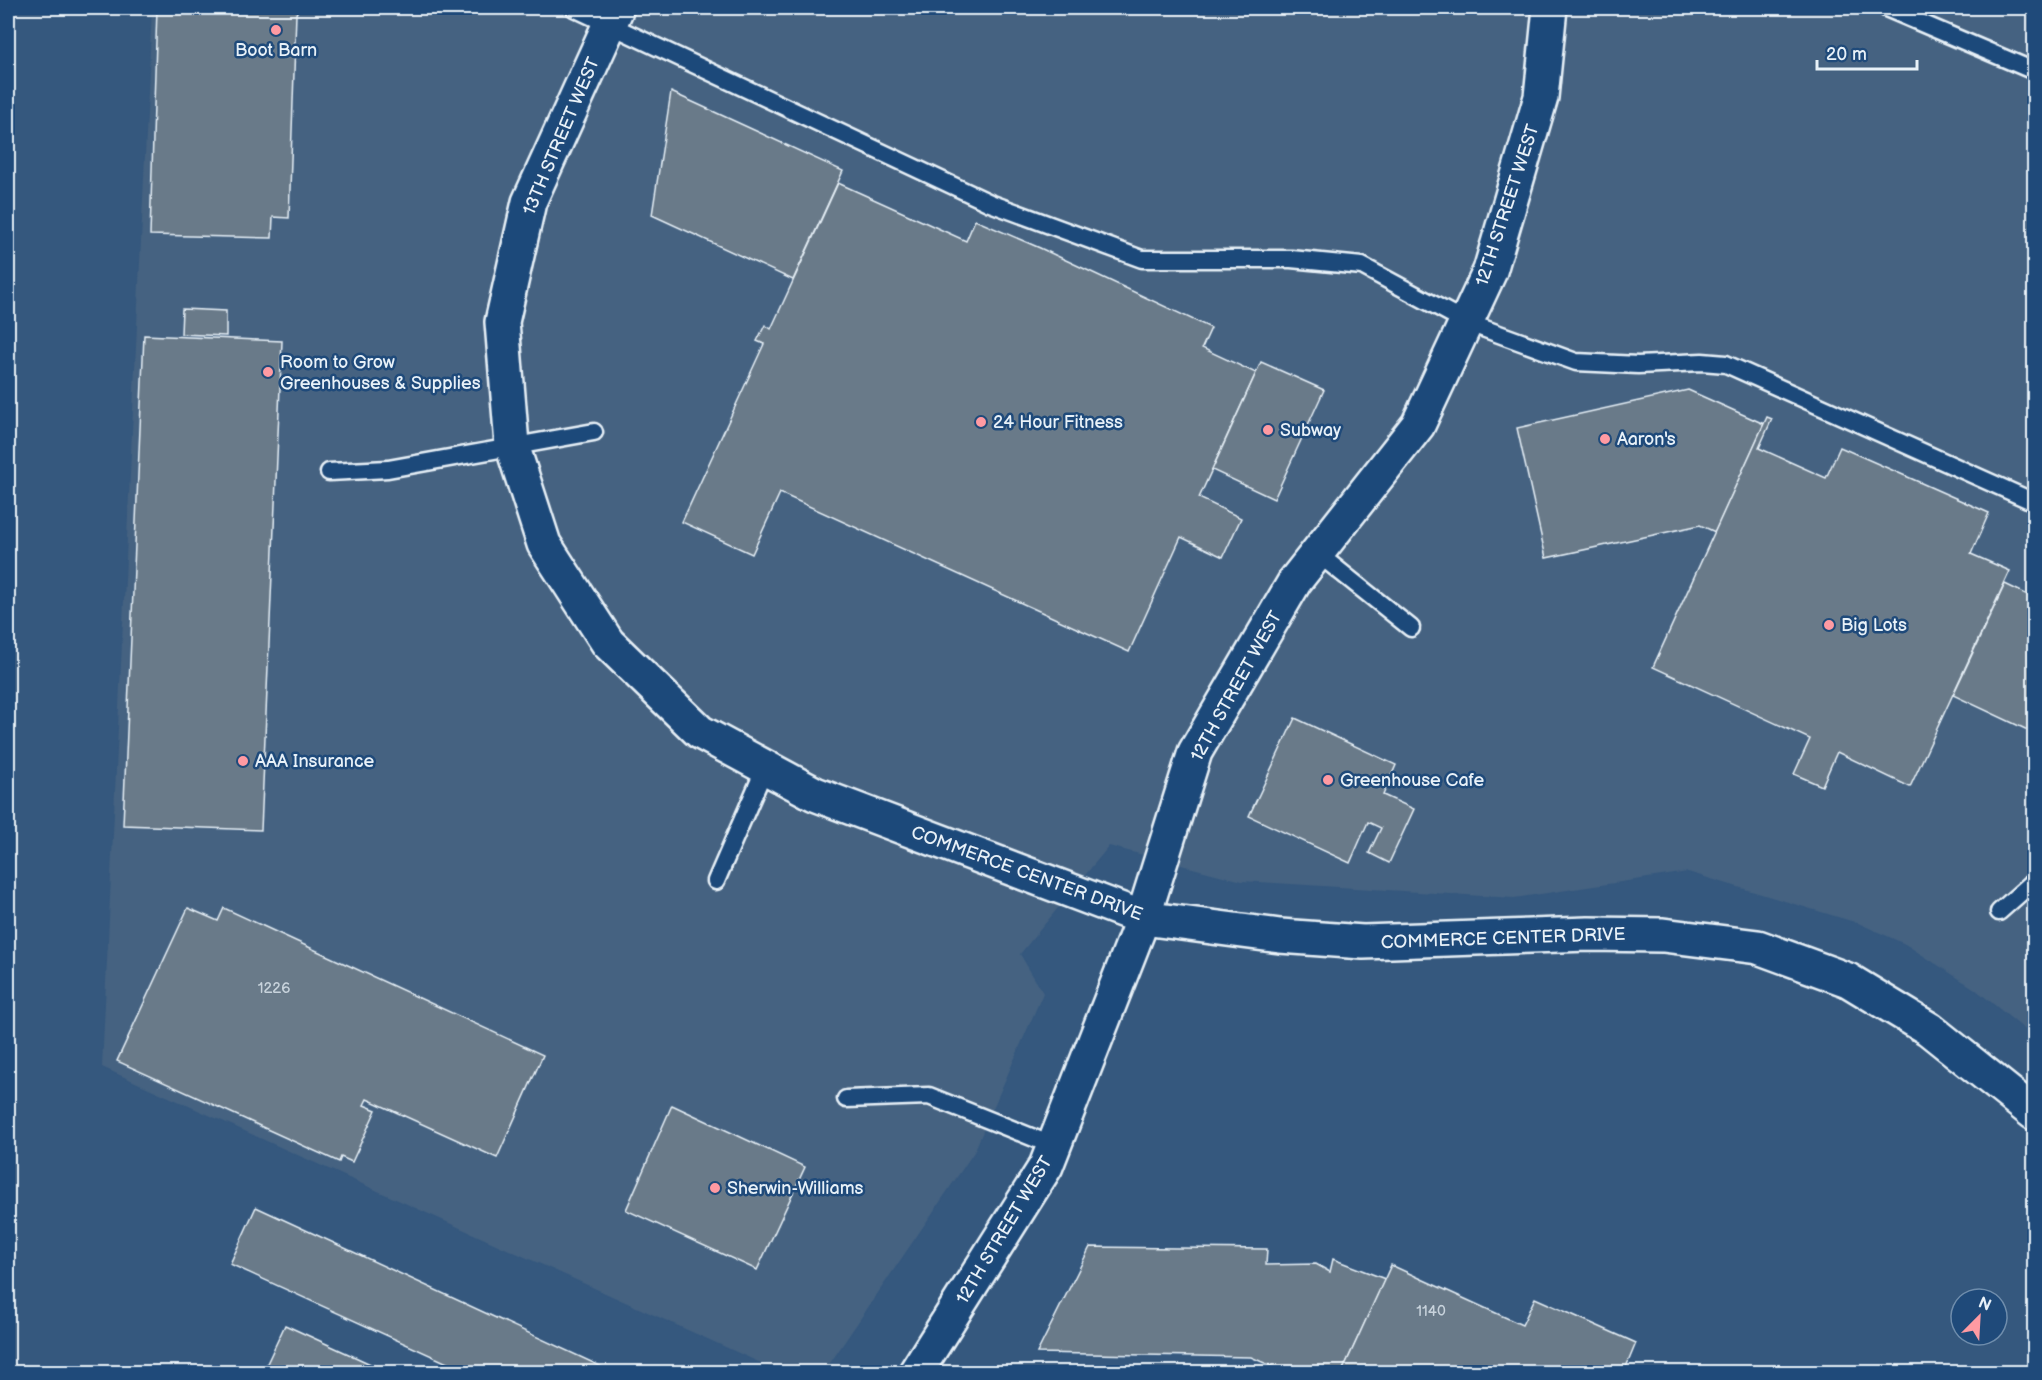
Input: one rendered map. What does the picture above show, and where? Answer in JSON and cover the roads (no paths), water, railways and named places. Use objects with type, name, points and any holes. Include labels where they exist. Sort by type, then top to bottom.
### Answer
[{"type":"street","name":"12TH STREET WEST","points":[[916,1372],[1046,1166],[1143,918],[1195,752],[1295,581],[1418,425],[1490,271],[1541,97],[1550,8]]},
{"type":"street","name":"13TH STREET WEST","points":[[512,445],[502,322],[529,202],[614,15]]},
{"type":"street","name":"COMMERCE CENTER DRIVE","points":[[512,445],[544,544],[608,643],[700,732],[815,794],[1143,918],[1280,936],[1364,942],[1652,934],[1758,947],[1848,980],[1929,1029],[2034,1113]]},
{"type":"lane","points":[[574,8],[614,15],[990,203],[1142,259],[1291,259],[1362,266],[1466,322],[1576,362],[1638,365],[1702,362],[1726,364],[2034,502]]},
{"type":"lane","points":[[1886,8],[2034,71]]},
{"type":"lane","points":[[328,472],[388,469],[594,432]]},
{"type":"lane","points":[[1317,553],[1411,628]]},
{"type":"lane","points":[[716,881],[765,768]]},
{"type":"lane","points":[[1999,912],[2034,881]]},
{"type":"lane","points":[[846,1099],[929,1096],[1054,1146]]},
{"type":"place","name":"Boot Barn","points":[[276,30]]},
{"type":"place","name":"Room to Grow Greenhouses & Supplies","points":[[268,372]]},
{"type":"place","name":"24 Hour Fitness","points":[[981,422]]},
{"type":"place","name":"Subway","points":[[1268,430]]},
{"type":"place","name":"Aaron's","points":[[1605,439]]},
{"type":"place","name":"Big Lots","points":[[1829,625]]},
{"type":"place","name":"AAA Insurance","points":[[243,761]]},
{"type":"place","name":"Greenhouse Cafe","points":[[1328,780]]},
{"type":"place","name":"Sherwin-Williams","points":[[715,1188]]}]
